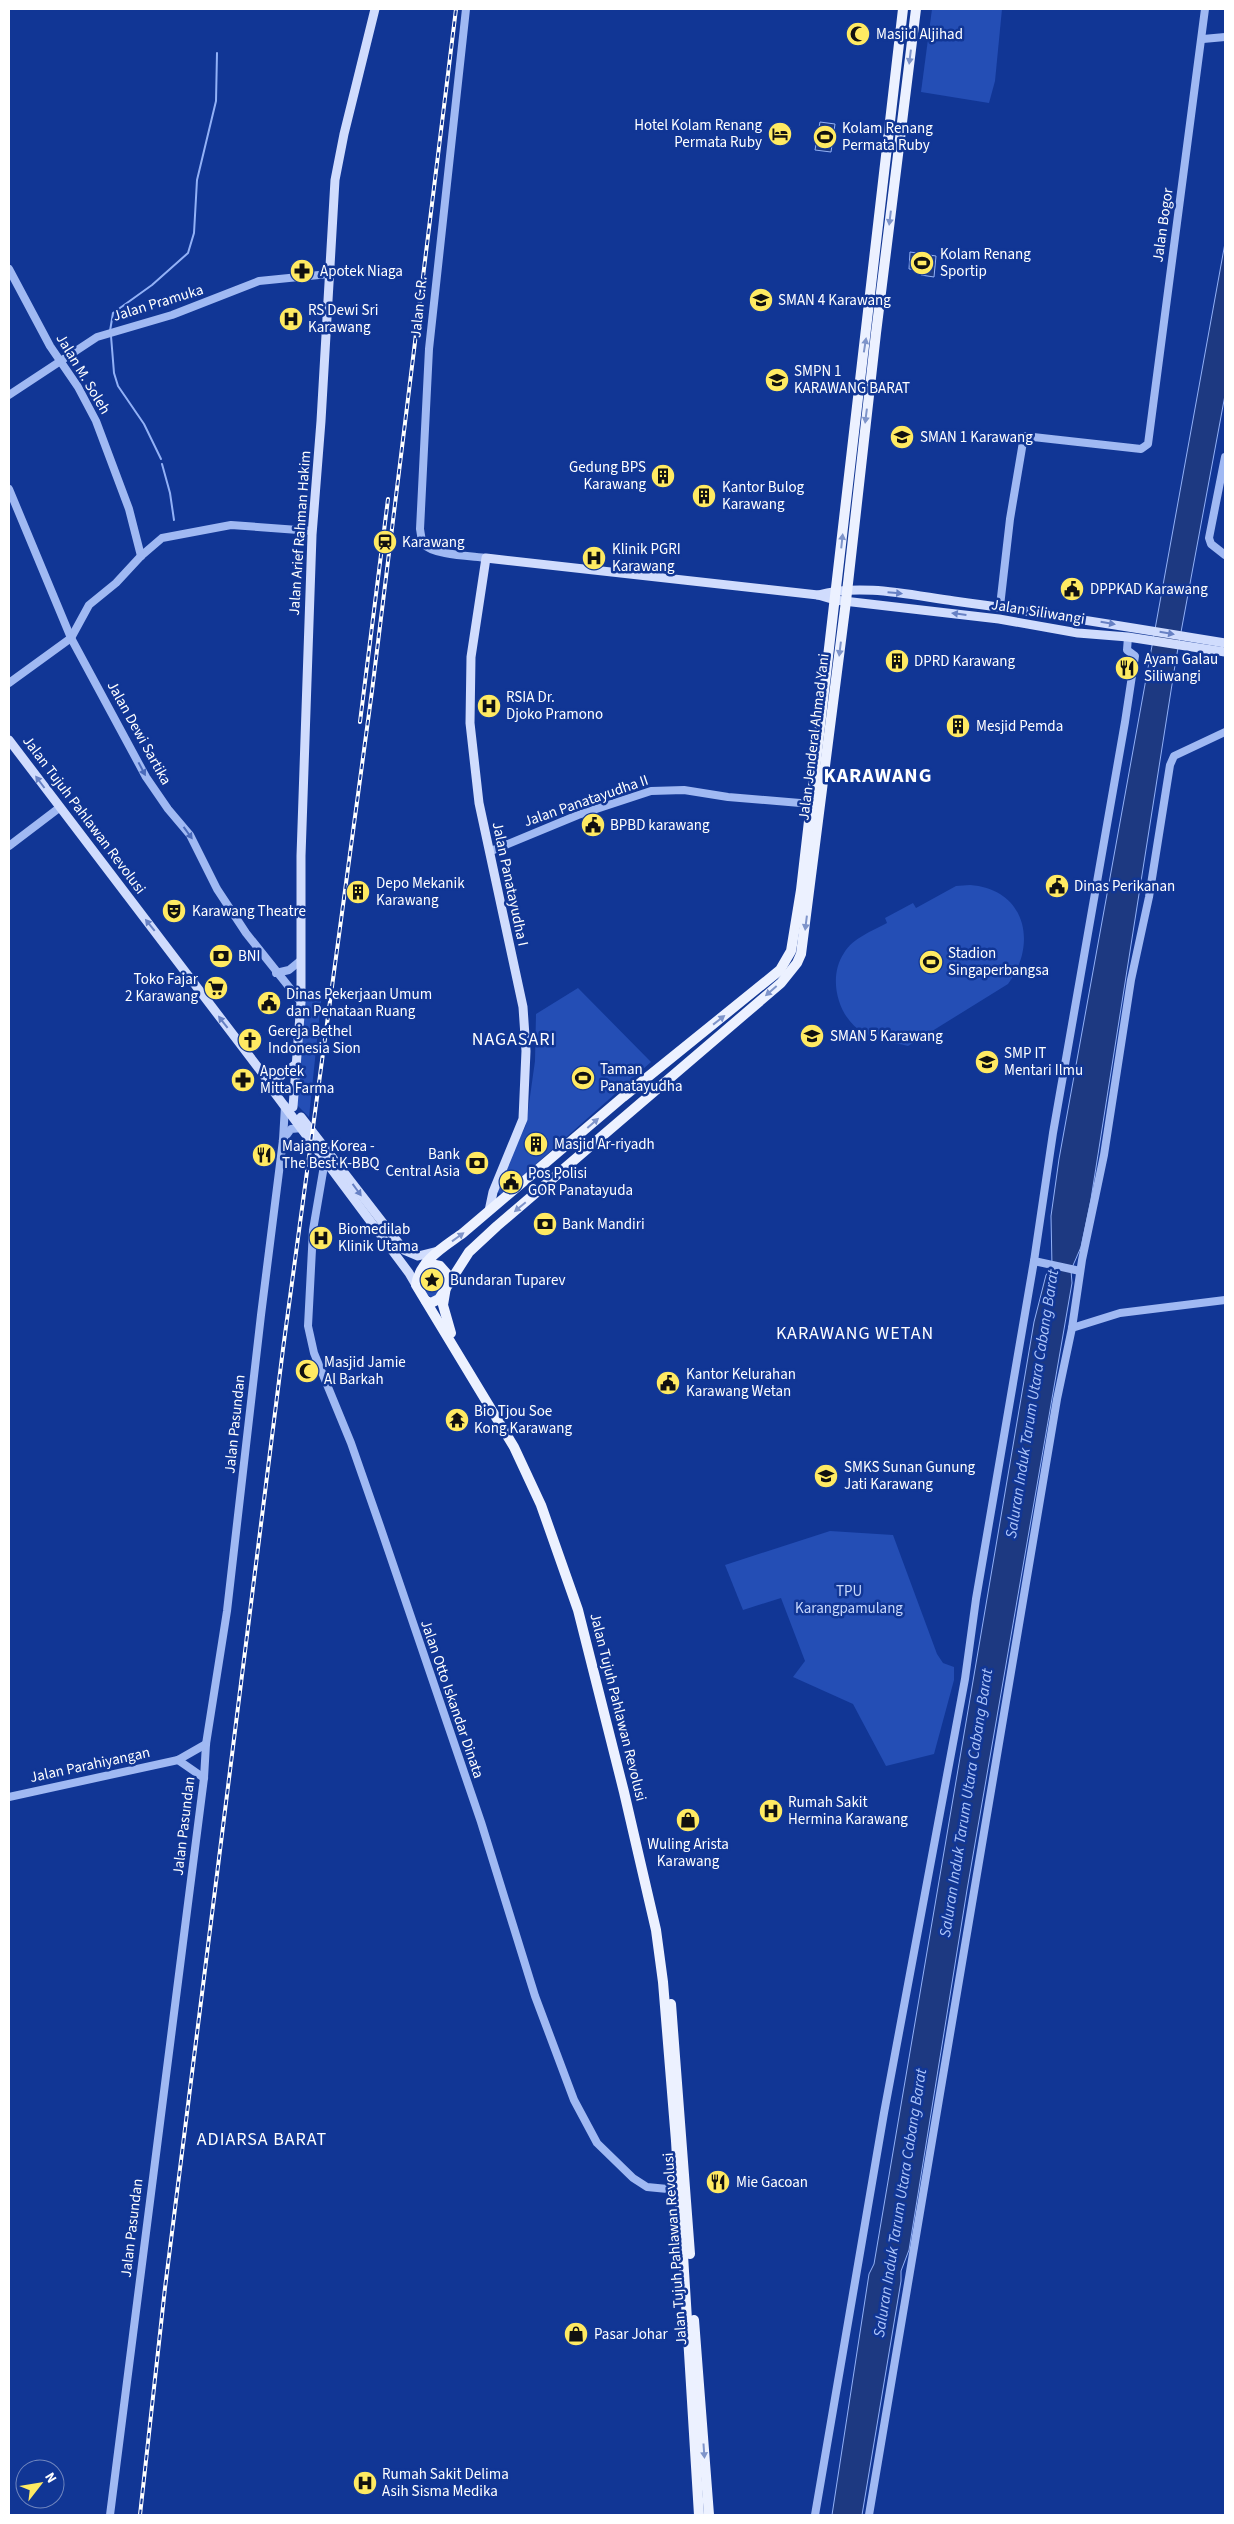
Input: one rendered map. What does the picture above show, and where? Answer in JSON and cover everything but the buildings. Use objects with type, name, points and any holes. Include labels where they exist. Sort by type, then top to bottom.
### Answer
[{"type":"main road","name":"Jalan Arief Rahman Hakim","points":[[289,1106],[296,1064],[301,1002],[300,961],[312,531],[321,421],[335,180],[344,134],[375,9]]},
{"type":"main road","name":"Jalan Jenderal Ahmad Yani","points":[[426,1301],[436,1302],[469,1252],[781,983],[797,963],[805,930],[818,783],[841,595],[903,9]]},
{"type":"main road","name":"Jalan Jenderal Ahmad Yani","points":[[841,595],[916,9]]},
{"type":"main road","points":[[486,558],[818,595],[841,595]]},
{"type":"main road","name":"Jalan Panatayudha I","points":[[486,558],[471,657],[470,724],[479,803],[491,851],[523,1006],[526,1076],[523,1119],[493,1192],[489,1211]]},
{"type":"main road","name":"Jalan Siliwangi","points":[[841,595],[926,597],[1000,606],[1225,643]]},
{"type":"main road","name":"Jalan Siliwangi","points":[[841,595],[1078,633],[1128,637],[1225,652]]},
{"type":"main road","points":[[926,597],[926,610]]},
{"type":"main road","points":[[1078,633],[1080,619]]},
{"type":"main road","name":"Jalan Tujuh Pahlawan Revolusi","points":[[9,740],[263,1074],[396,1241],[404,1250],[422,1259]]},
{"type":"main road","name":"Jalan Jenderal Ahmad Yani","points":[[416,1284],[422,1259],[438,1250],[489,1211],[780,970],[786,961],[794,939],[812,804],[818,783]]},
{"type":"main road","points":[[704,1032],[712,1043]]},
{"type":"main road","points":[[273,1082],[296,1064]]},
{"type":"main road","name":"Jalan Tujuh Pahlawan Revolusi","points":[[263,1074],[273,1082],[324,1160],[409,1272],[514,1448],[541,1504],[578,1610],[624,1792],[656,1930],[663,1982],[699,2515]]},
{"type":"main road","points":[[422,1259],[444,1269],[448,1279],[444,1291]]},
{"type":"main road","name":"Jalan Tujuh Pahlawan Revolusi","points":[[444,1291],[446,1315],[455,1341],[514,1440],[514,1448]]},
{"type":"main road","name":"Jalan Tujuh Pahlawan Revolusi","points":[[663,1982],[670,1996],[674,2031],[709,2515]]},
{"type":"street","name":"Jalan C.R.","points":[[466,9],[429,349],[420,528],[421,538],[427,547],[439,552],[486,558]]},
{"type":"street","name":"Jalan Bogor","points":[[1000,606],[1010,519],[1024,436],[1141,449],[1148,444],[1203,39],[1205,9]]},
{"type":"street","points":[[1203,39],[1225,37]]},
{"type":"street","name":"Jalan M. Soleh","points":[[9,269],[59,360],[78,387],[96,420],[130,509],[140,556]]},
{"type":"street","name":"Jalan Pramuka","points":[[9,395],[89,340],[172,315],[259,281],[329,274]]},
{"type":"street","points":[[1225,457],[1210,538],[1211,544],[1225,555]]},
{"type":"street","name":"Jalan Dewi Sartika","points":[[9,489],[70,638],[146,777],[168,809],[193,840],[216,885],[276,973],[301,1002]]},
{"type":"street","points":[[9,683],[70,638],[89,605],[116,583],[152,545],[167,536],[231,525],[312,531]]},
{"type":"street","points":[[815,2515],[884,2113],[965,1679],[976,1598],[1034,1261],[1053,1133],[1135,656],[1127,650],[1128,637]]},
{"type":"street","points":[[869,2515],[918,2234],[1057,1399],[1072,1328],[1078,1270],[1104,1155],[1131,980],[1149,897],[1170,765],[1174,756],[1225,732]]},
{"type":"street","name":"Jalan Panatayudha II","points":[[491,851],[578,816],[651,791],[684,790],[728,797],[812,804]]},
{"type":"street","points":[[9,846],[59,808]]},
{"type":"street","points":[[276,973],[289,970],[300,961]]},
{"type":"street","name":"Jalan Pasundan","points":[[110,2515],[204,1778],[206,1744],[227,1611],[260,1315],[289,1106]]},
{"type":"street","points":[[283,1140],[291,1129],[302,1128]]},
{"type":"street","name":"Jalan Otto Iskandar Dinata","points":[[324,1160],[313,1230],[308,1326],[314,1353],[360,1470],[481,1822],[535,1996],[574,2100],[597,2143],[633,2178],[647,2187],[678,2190]]},
{"type":"street","points":[[1034,1261],[1078,1270]]},
{"type":"street","points":[[1072,1328],[1120,1313],[1225,1300]]},
{"type":"street","name":"Jalan Parahiyangan","points":[[9,1797],[178,1760],[206,1744]]},
{"type":"street","points":[[178,1760],[204,1778]]},
{"type":"green space","points":[[932,9],[1002,9],[995,81],[989,103],[921,92]]},
{"type":"green space","name":"Stadion Singaperbangsa","points":[[970,885],[989,889],[1004,897],[1015,908],[1021,921],[1024,936],[1023,952],[1008,984],[908,1046],[875,1038],[855,1027],[842,1008],[836,986],[836,974],[839,963],[852,943],[887,923],[885,918],[913,903],[916,908],[956,886]]},
{"type":"green space","name":"Taman Panatayudha","points":[[578,988],[651,1062],[501,1195],[496,1190],[526,1125],[535,1061],[536,1014]]},
{"type":"green space","points":[[306,990],[322,992],[309,1117],[297,1105]]},
{"type":"green space","points":[[430,1270],[438,1271],[443,1277],[441,1293],[433,1298],[426,1294],[421,1284],[423,1274]]},
{"type":"green space","name":"TPU Karangpamulang","points":[[830,1531],[893,1535],[937,1654],[943,1663],[954,1667],[954,1680],[934,1754],[886,1766],[853,1704],[793,1677],[805,1661],[781,1598],[743,1610],[725,1565]]},
{"type":"water","name":"Kolam Renang Permata Ruby","points":[[820,122],[835,124],[831,152],[815,150]]},
{"type":"water","name":"Saluran Induk Tarum Utara Cabang Barat","points":[[1225,243],[1225,395],[1176,659],[1091,1199],[1081,1247],[1071,1270],[1072,1283],[967,1890],[909,2250],[901,2271],[901,2281],[862,2515],[832,2515],[869,2274],[874,2264],[1034,1322],[1046,1275],[1052,1267],[1051,1216],[1059,1159]]},
{"type":"water","name":"Kolam Renang Sportip","points":[[910,252],[936,256],[934,277],[921,275],[922,270],[909,269]]},
{"type":"waterway","points":[[110,331],[113,313],[152,285],[188,253],[194,233],[197,180],[216,101],[217,53]]},
{"type":"waterway","points":[[111,336],[114,373],[118,386],[144,424],[161,459]]},
{"type":"waterway","points":[[162,464],[170,493],[174,520]]},
{"type":"railway","points":[[140,2515],[165,2288],[283,1349],[372,691],[456,9]]},
{"type":"railway","points":[[360,722],[388,499]]},
{"type":"place","name":"Masjid Aljihad","points":[[858,34]]},
{"type":"place","name":"Hotel Kolam Renang Permata Ruby","points":[[780,134]]},
{"type":"place","name":"Kolam Renang Permata Ruby","points":[[825,137]]},
{"type":"place","name":"Kolam Renang Sportip","points":[[922,263]]},
{"type":"place","name":"Apotek Niaga","points":[[302,271]]},
{"type":"place","name":"SMAN 4 Karawang","points":[[761,300]]},
{"type":"place","name":"RS Dewi Sri Karawang","points":[[291,319]]},
{"type":"place","name":"SMPN 1 KARAWANG BARAT","points":[[777,380]]},
{"type":"place","name":"SMAN 1 Karawang","points":[[902,437]]},
{"type":"place","name":"Gedung BPS Karawang","points":[[663,476]]},
{"type":"place","name":"Kantor Bulog Karawang","points":[[704,496]]},
{"type":"place","name":"Karawang","points":[[385,542]]},
{"type":"place","name":"Klinik PGRI Karawang","points":[[594,558]]},
{"type":"place","name":"DPPKAD Karawang","points":[[1072,589]]},
{"type":"place","name":"DPRD Karawang","points":[[897,661]]},
{"type":"place","name":"Ayam Galau Siliwangi","points":[[1127,668]]},
{"type":"place","name":"RSIA Dr. Djoko Pramono","points":[[489,706]]},
{"type":"place","name":"Mesjid Pemda","points":[[958,726]]},
{"type":"place","name":"BPBD karawang","points":[[593,825]]},
{"type":"place","name":"Dinas Perikanan","points":[[1057,886]]},
{"type":"place","name":"Depo Mekanik Karawang","points":[[358,892]]},
{"type":"place","name":"Karawang Theatre","points":[[174,911]]},
{"type":"place","name":"BNI","points":[[221,956]]},
{"type":"place","name":"Stadion Singaperbangsa","points":[[931,962]]},
{"type":"place","name":"Toko Fajar 2 Karawang","points":[[216,988]]},
{"type":"place","name":"Dinas Pekerjaan Umum dan Penataan Ruang","points":[[269,1003]]},
{"type":"place","name":"SMAN 5 Karawang","points":[[812,1036]]},
{"type":"place","name":"Gereja Bethel Indonesia Sion","points":[[250,1040]]},
{"type":"place","name":"SMP IT Mentari Ilmu","points":[[987,1062]]},
{"type":"place","name":"Taman Panatayudha","points":[[583,1078]]},
{"type":"place","name":"Apotek Mitta Farma","points":[[243,1080]]},
{"type":"place","name":"Masjid Ar-riyadh","points":[[536,1144]]},
{"type":"place","name":"Majang Korea - The Best K-BBQ","points":[[264,1155]]},
{"type":"place","name":"Bank Central Asia","points":[[477,1163]]},
{"type":"place","name":"Pos Polisi GOR Panatayuda","points":[[511,1182]]},
{"type":"place","name":"Bank Mandiri","points":[[545,1224]]},
{"type":"place","name":"Biomedilab Klinik Utama","points":[[321,1238]]},
{"type":"place","name":"Bundaran Tuparev","points":[[432,1280]]},
{"type":"place","name":"Masjid Jamie Al Barkah","points":[[307,1371]]},
{"type":"place","name":"Kantor Kelurahan Karawang Wetan","points":[[668,1383]]},
{"type":"place","name":"Bio Tjou Soe Kong Karawang","points":[[457,1420]]},
{"type":"place","name":"SMKS Sunan Gunung Jati Karawang","points":[[826,1476]]},
{"type":"place","name":"Rumah Sakit Hermina Karawang","points":[[771,1811]]},
{"type":"place","name":"Wuling Arista Karawang","points":[[688,1820]]},
{"type":"place","name":"Mie Gacoan","points":[[718,2182]]},
{"type":"place","name":"Pasar Johar","points":[[576,2334]]},
{"type":"place","name":"Rumah Sakit Delima Asih Sisma Medika","points":[[365,2483]]},
{"type":"district","name":"KARAWANG","points":[[878,776]]},
{"type":"district","name":"NAGASARI","points":[[514,1039]]},
{"type":"district","name":"KARAWANG WETAN","points":[[855,1333]]},
{"type":"district","name":"ADIARSA BARAT","points":[[262,2139]]}]
